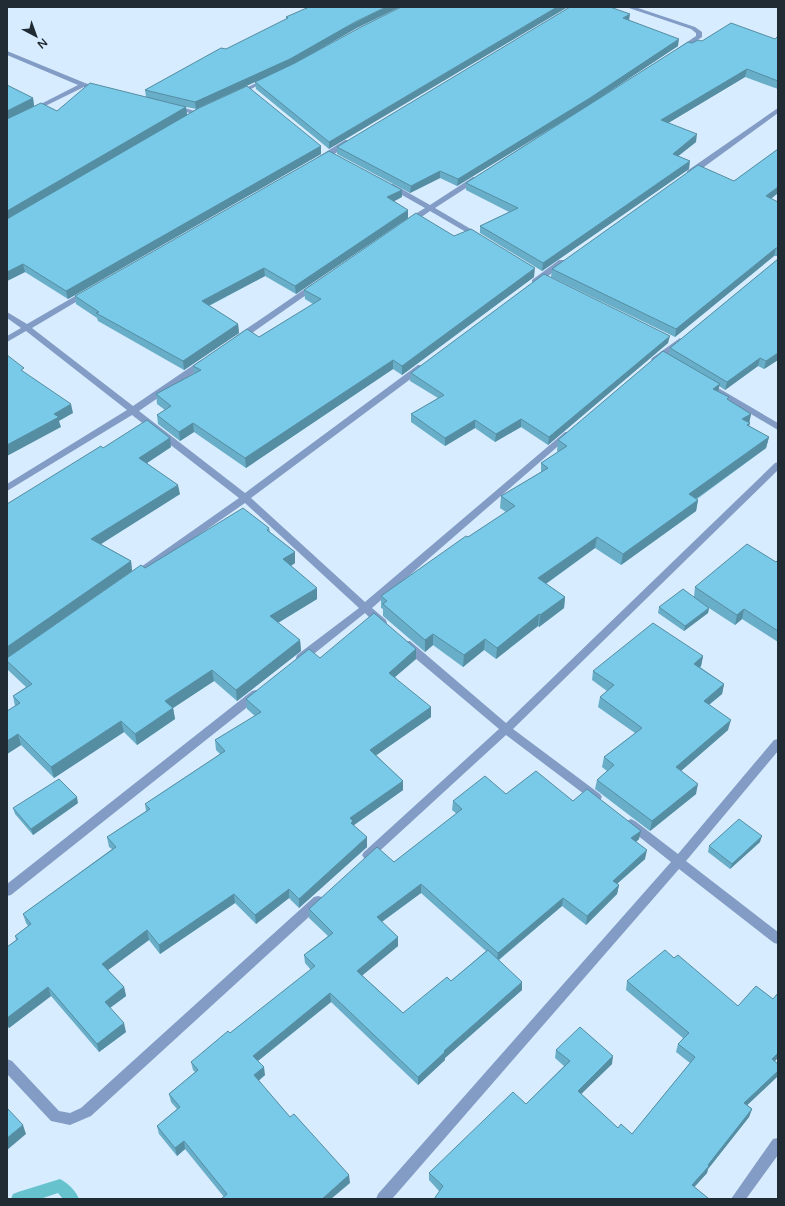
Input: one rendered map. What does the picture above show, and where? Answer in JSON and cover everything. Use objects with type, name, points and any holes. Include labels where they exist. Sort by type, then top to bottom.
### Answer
[{"type":"street","points":[[629,7],[693,28],[699,32],[699,37],[672,55]]},
{"type":"street","points":[[7,53],[83,85],[106,90]]},
{"type":"street","points":[[229,98],[274,76]]},
{"type":"street","points":[[28,113],[83,85]]},
{"type":"street","points":[[249,88],[255,94]]},
{"type":"street","points":[[166,105],[200,111],[190,117]]},
{"type":"street","points":[[681,179],[778,110]]},
{"type":"street","points":[[316,162],[356,138]]},
{"type":"street","points":[[397,230],[484,174]]},
{"type":"street","points":[[383,183],[430,208],[482,240]]},
{"type":"street","points":[[529,286],[567,259]]},
{"type":"street","points":[[229,345],[320,283]]},
{"type":"street","points":[[7,339],[96,288]]},
{"type":"street","points":[[7,314],[245,498],[364,608],[388,628]]},
{"type":"street","points":[[648,366],[663,358],[673,342],[689,333]]},
{"type":"street","points":[[7,488],[132,411],[209,358]]},
{"type":"street","points":[[136,575],[245,498],[428,362]]},
{"type":"street","points":[[699,380],[778,427]]},
{"type":"street","points":[[296,663],[364,608],[576,428]]},
{"type":"street","points":[[360,862],[506,729],[778,465]]},
{"type":"street","points":[[400,638],[506,729],[604,804]]},
{"type":"street","points":[[7,891],[264,687]]},
{"type":"street","points":[[383,1199],[679,861],[778,743]]},
{"type":"street","points":[[623,818],[778,939]]},
{"type":"street","points":[[7,1065],[56,1117],[70,1119],[86,1112],[325,894]]},
{"type":"street","points":[[738,1199],[778,1144]]},
{"type":"building","points":[[309,7],[386,7],[355,22],[290,59],[195,102],[145,90],[221,48],[226,49],[288,18],[286,17]]},
{"type":"building","points":[[401,7],[557,7],[329,142],[255,82],[295,63]]},
{"type":"building","points":[[570,7],[610,7],[630,14],[623,18],[679,39],[590,98],[458,179],[440,171],[411,186],[337,147]]},
{"type":"building","points":[[731,23],[775,39],[778,36],[778,81],[747,69],[661,120],[697,134],[673,154],[690,161],[543,263],[480,226],[518,208],[466,183],[688,42],[692,43],[698,40],[702,41]]},
{"type":"building","points":[[90,83],[186,107],[7,211],[7,119],[41,103],[57,111]]},
{"type":"building","points":[[7,85],[33,98],[7,111]]},
{"type":"building","points":[[247,86],[321,146],[66,291],[23,264],[7,272],[7,219],[199,108]]},
{"type":"building","points":[[778,149],[778,187],[766,196],[778,202],[778,248],[776,248],[676,329],[552,269],[698,165],[734,181]]},
{"type":"building","points":[[329,151],[402,190],[387,197],[408,210],[295,286],[264,268],[202,301],[238,324],[183,361],[96,313],[99,312],[75,296]]},
{"type":"building","points":[[416,213],[454,236],[471,229],[535,268],[402,366],[393,360],[245,458],[193,423],[179,432],[157,415],[171,406],[156,394],[201,370],[193,366],[247,329],[259,337],[321,299],[304,290]]},
{"type":"building","points":[[778,259],[778,353],[766,361],[760,358],[727,382],[670,348]]},
{"type":"building","points":[[544,274],[670,336],[549,437],[521,419],[496,434],[475,420],[445,438],[411,414],[444,395],[411,373]]},
{"type":"building","points":[[663,351],[720,384],[713,389],[729,397],[727,399],[751,414],[742,419],[750,423],[747,425],[769,437],[689,494],[698,500],[623,554],[597,537],[538,578],[565,597],[540,615],[539,614],[497,648],[485,639],[464,655],[433,634],[425,640],[383,604],[387,601],[381,596],[466,536],[468,537],[515,506],[501,496],[548,468],[541,463],[567,446],[558,440]]},
{"type":"building","points":[[7,355],[24,368],[21,370],[71,404],[54,414],[59,417],[7,445]]},
{"type":"building","points":[[147,420],[170,438],[139,458],[178,485],[91,539],[131,561],[7,647],[7,504],[101,446],[103,448]]},
{"type":"building","points":[[243,508],[269,528],[267,530],[295,552],[283,559],[317,588],[270,616],[300,640],[236,690],[212,670],[165,701],[173,708],[135,734],[121,721],[51,767],[18,734],[7,741],[7,711],[20,703],[13,696],[32,684],[7,661],[7,658],[141,565],[145,568]]},
{"type":"building","points":[[747,544],[776,562],[778,560],[778,631],[744,609],[737,615],[695,587]]},
{"type":"building","points":[[683,589],[709,608],[685,626],[659,607]]},
{"type":"building","points":[[374,613],[416,649],[389,673],[431,707],[370,750],[403,781],[350,818],[353,821],[351,823],[367,837],[299,899],[289,889],[255,915],[234,894],[159,945],[147,930],[102,964],[124,987],[105,1002],[124,1023],[97,1044],[48,987],[7,1018],[7,947],[18,939],[15,936],[31,924],[23,914],[116,847],[107,837],[150,809],[145,804],[225,751],[215,740],[261,712],[246,699],[309,649],[320,658]]},
{"type":"building","points":[[653,623],[703,656],[694,664],[724,684],[704,701],[731,720],[676,767],[698,784],[652,821],[597,780],[614,765],[604,757],[642,728],[600,697],[614,685],[593,671]]},
{"type":"building","points":[[536,771],[573,801],[587,789],[641,831],[631,838],[647,850],[613,881],[619,885],[587,916],[563,898],[498,953],[421,884],[377,917],[398,937],[357,971],[403,1013],[447,977],[451,981],[488,950],[522,982],[444,1051],[445,1052],[418,1077],[330,993],[253,1056],[264,1067],[254,1075],[290,1117],[294,1114],[349,1175],[322,1199],[221,1199],[227,1194],[184,1141],[175,1148],[157,1126],[180,1107],[169,1094],[198,1070],[191,1062],[228,1031],[230,1033],[315,966],[304,955],[333,933],[309,909],[377,847],[394,862],[462,809],[453,801],[485,776],[506,794]]},
{"type":"building","points":[[59,779],[77,797],[31,829],[13,808]]},
{"type":"building","points":[[739,819],[762,836],[732,864],[709,846]]},
{"type":"building","points":[[665,950],[674,958],[678,955],[738,1006],[756,986],[773,999],[778,993],[778,1053],[772,1059],[778,1064],[778,1071],[744,1103],[752,1109],[708,1165],[709,1166],[692,1185],[708,1198],[434,1199],[443,1186],[429,1173],[513,1092],[526,1104],[570,1061],[556,1050],[580,1027],[613,1056],[578,1091],[618,1128],[621,1124],[632,1134],[695,1057],[678,1044],[689,1033],[627,981]]},
{"type":"building","points":[[7,1108],[23,1125],[7,1138]]},
{"type":"waterway","points":[[18,1199],[60,1186],[72,1199]]}]
